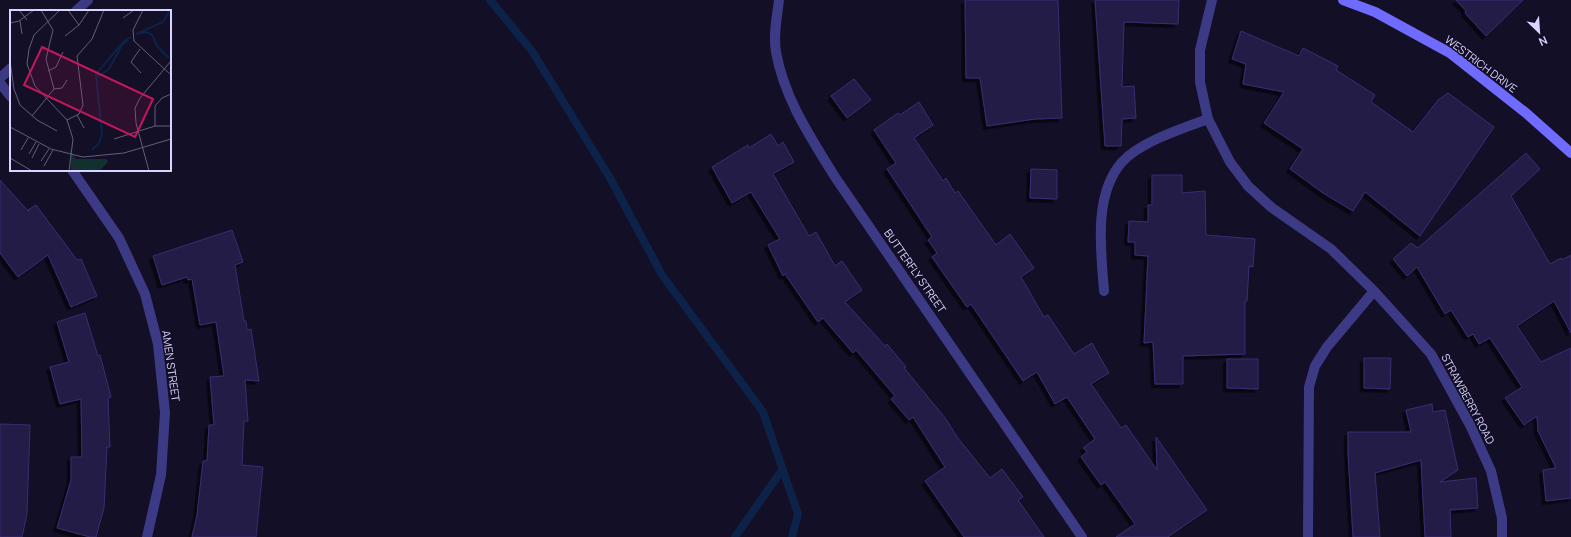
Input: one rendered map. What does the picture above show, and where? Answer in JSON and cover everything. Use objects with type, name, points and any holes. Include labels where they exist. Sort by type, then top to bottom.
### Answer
[{"type":"street","points":[[77,10],[88,0]]},
{"type":"street","name":"BUTTERFLY STREET","points":[[779,0],[776,27],[776,52],[785,85],[801,121],[835,177],[1082,537]]},
{"type":"street","name":"STRAWBERRY ROAD","points":[[1212,0],[1200,50],[1200,82],[1208,119],[1230,162],[1248,186],[1271,207],[1331,250],[1374,291],[1431,354],[1470,425],[1491,471],[1502,518],[1502,537]]},
{"type":"street","name":"WESTRICH DRIVE","points":[[1343,0],[1375,12],[1450,53],[1526,113],[1571,154]]},
{"type":"street","points":[[0,78],[10,69]]},
{"type":"street","points":[[0,83],[10,96]]},
{"type":"street","points":[[1104,291],[1101,248],[1101,216],[1110,182],[1116,171],[1122,162],[1136,150],[1177,130],[1208,119]]},
{"type":"street","name":"AMEN STREET","points":[[73,171],[118,238],[145,294],[158,344],[165,413],[161,475],[147,537]]},
{"type":"street","points":[[1308,537],[1309,387],[1315,366],[1327,347],[1374,291]]},
{"type":"building","points":[[965,0],[1058,0],[1062,118],[1035,119],[987,126],[980,78],[966,78]]},
{"type":"building","points":[[1095,0],[1179,0],[1178,24],[1124,22],[1122,87],[1134,86],[1136,118],[1122,119],[1121,146],[1105,146]]},
{"type":"building","points":[[1456,0],[1523,0],[1486,36],[1465,13],[1466,11]]},
{"type":"building","points":[[1241,31],[1299,56],[1303,48],[1338,66],[1336,70],[1375,95],[1371,102],[1413,132],[1438,100],[1448,93],[1494,127],[1420,236],[1365,192],[1353,211],[1323,193],[1290,169],[1303,149],[1264,123],[1284,92],[1243,84],[1246,64],[1232,59]]},
{"type":"building","points":[[854,79],[871,100],[847,118],[831,96]]},
{"type":"building","points":[[919,102],[933,125],[914,138],[943,181],[946,178],[955,193],[958,191],[996,245],[1010,234],[1034,268],[1021,277],[1044,317],[1048,315],[1074,354],[1092,343],[1109,373],[1091,384],[1121,428],[1126,425],[1157,470],[1156,437],[1207,510],[1168,537],[1116,537],[1135,524],[1105,482],[1101,485],[1081,457],[1087,452],[1083,448],[1095,439],[1067,397],[1055,404],[1037,372],[1023,381],[971,304],[967,307],[932,257],[937,253],[928,240],[932,237],[887,169],[896,163],[874,130],[898,113],[900,115]]},
{"type":"building","points":[[771,134],[778,146],[783,142],[794,162],[773,174],[809,236],[816,232],[835,266],[842,261],[862,290],[845,302],[885,346],[887,344],[906,367],[904,368],[946,419],[957,437],[990,478],[1002,469],[1023,497],[1018,500],[1044,537],[964,537],[925,481],[945,467],[913,417],[909,420],[891,399],[895,396],[856,350],[853,353],[823,318],[818,322],[785,274],[783,276],[768,245],[780,239],[751,192],[732,203],[712,167],[748,145],[749,148]]},
{"type":"building","points":[[1526,153],[1540,169],[1511,196],[1550,264],[1571,255],[1571,333],[1554,301],[1517,326],[1541,362],[1571,348],[1571,498],[1546,501],[1543,470],[1556,468],[1538,431],[1537,416],[1524,425],[1505,398],[1522,387],[1490,338],[1479,344],[1473,334],[1468,337],[1451,310],[1445,314],[1417,267],[1407,276],[1393,259],[1411,243],[1418,248]]},
{"type":"building","points":[[1031,169],[1057,170],[1057,199],[1030,198]]},
{"type":"building","points":[[1152,175],[1182,175],[1182,193],[1205,191],[1206,235],[1255,239],[1253,267],[1249,266],[1247,301],[1245,301],[1245,354],[1183,356],[1183,384],[1155,384],[1153,342],[1144,343],[1148,256],[1135,255],[1135,242],[1128,242],[1129,221],[1148,222],[1148,205],[1152,205]]},
{"type":"building","points":[[0,180],[29,212],[28,210],[36,205],[77,260],[81,259],[97,296],[71,307],[48,255],[18,277],[0,253]]},
{"type":"building","points":[[232,230],[243,262],[235,265],[244,321],[246,321],[247,330],[251,329],[259,381],[245,380],[248,421],[244,421],[242,465],[263,467],[256,537],[192,537],[197,515],[203,461],[207,461],[209,425],[214,425],[210,377],[224,376],[216,322],[200,325],[192,279],[188,280],[187,277],[162,285],[153,256]]},
{"type":"building","points":[[85,313],[98,356],[100,355],[111,397],[108,398],[110,447],[107,447],[104,508],[96,537],[90,537],[57,528],[71,480],[71,457],[82,457],[81,399],[60,404],[50,367],[69,362],[57,322]]},
{"type":"building","points":[[1364,358],[1391,358],[1390,389],[1364,388]]},
{"type":"building","points":[[1227,359],[1258,359],[1258,389],[1227,388]]},
{"type":"building","points":[[1432,404],[1433,412],[1445,410],[1458,470],[1440,482],[1476,478],[1478,508],[1450,510],[1451,537],[1425,537],[1421,460],[1375,473],[1380,537],[1353,537],[1348,432],[1411,432],[1406,410]]},
{"type":"building","points":[[0,424],[30,425],[27,514],[22,537],[0,537]]},
{"type":"waterway","points":[[490,0],[532,51],[610,178],[662,275],[763,412],[798,514],[792,537]]},
{"type":"waterway","points":[[735,537],[782,470]]}]
